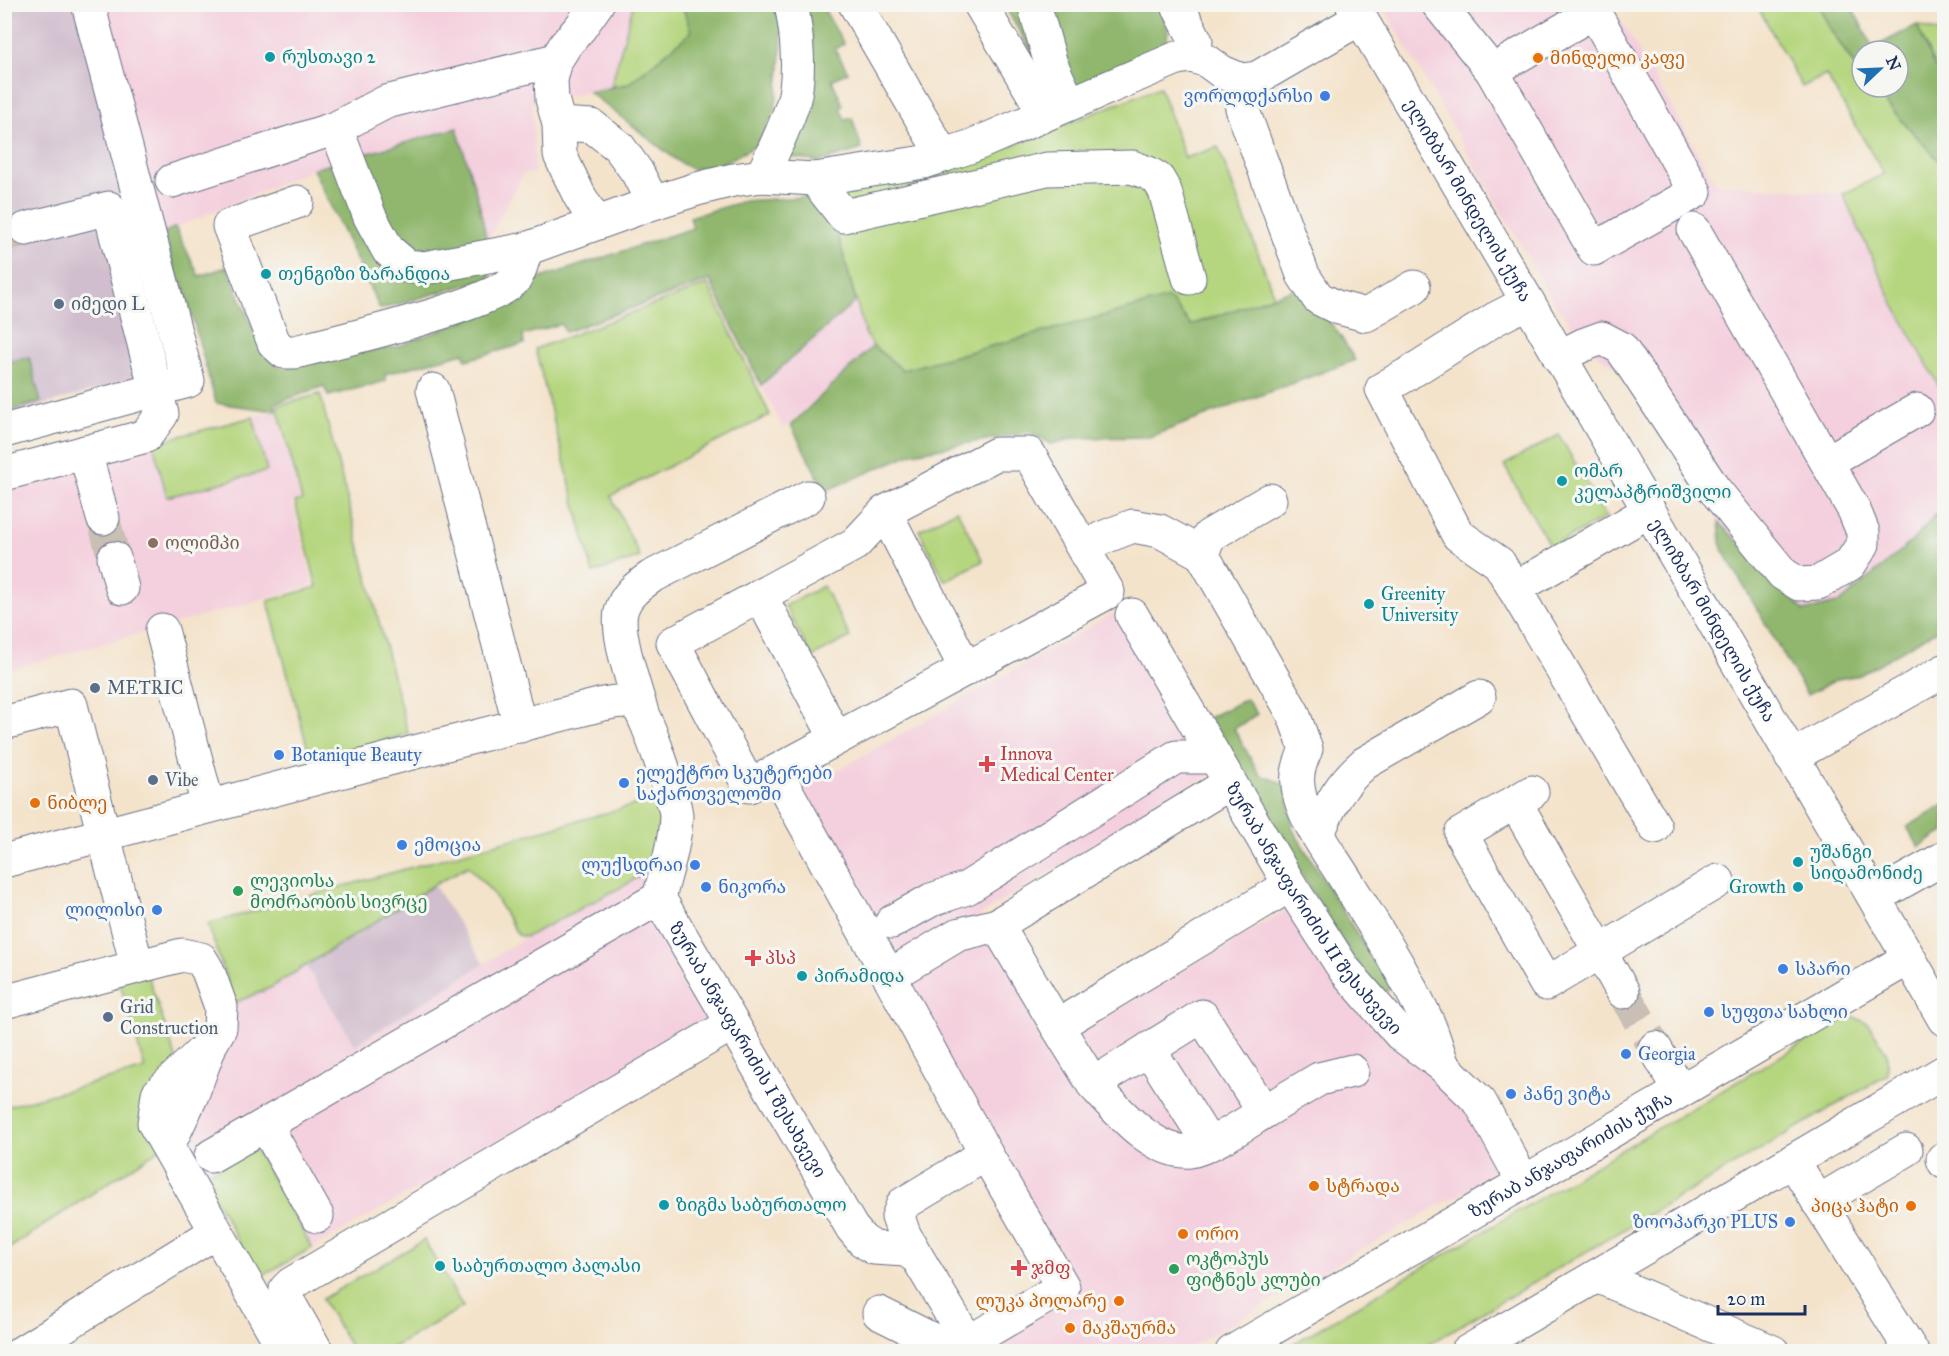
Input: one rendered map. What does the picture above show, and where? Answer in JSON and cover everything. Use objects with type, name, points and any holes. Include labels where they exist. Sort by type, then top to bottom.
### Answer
[{"type":"street","points":[[4,431],[188,381],[88,4]]},
{"type":"street","points":[[596,223],[579,195],[560,155],[559,124],[552,99],[550,80],[556,60],[597,4]]},
{"type":"street","points":[[762,176],[794,101],[797,64],[795,25],[791,4]]},
{"type":"street","points":[[855,4],[943,156]]},
{"type":"street","points":[[980,4],[1057,108]]},
{"type":"street","points":[[1034,4],[1051,64],[1057,108]]},
{"type":"street","points":[[1177,4],[1196,41],[1192,56]]},
{"type":"street","points":[[1438,4],[1492,71],[1594,249],[1695,192],[1594,12],[1492,71]]},
{"type":"street","points":[[336,128],[370,217],[388,250],[407,266],[424,268],[526,249],[653,203],[733,180],[762,176],[815,179],[924,162],[972,146],[1177,58],[1192,56],[1241,80],[1257,78],[1356,12]]},
{"type":"street","name":"ელიზბარ მინდელის ქუჩა","points":[[1356,12],[1528,302],[1944,1019]]},
{"type":"street","points":[[172,181],[336,128],[386,102],[556,60]]},
{"type":"street","points":[[1241,80],[1242,108],[1303,275],[1318,298],[1336,307],[1366,315],[1414,287]]},
{"type":"street","points":[[559,124],[592,126],[619,147],[637,172],[653,203]]},
{"type":"street","points":[[815,179],[844,216],[1047,169],[1132,167],[1158,179],[1165,191],[1189,278]]},
{"type":"street","points":[[297,202],[229,226],[274,343],[284,352],[295,352],[372,333],[482,298],[505,288],[514,280],[526,249]]},
{"type":"street","points":[[4,474],[146,436],[162,414],[109,208],[26,229]]},
{"type":"street","points":[[1559,357],[1602,338],[1621,348],[1714,489],[1784,574],[1799,584],[1818,583],[1850,564],[1863,544],[1863,532],[1854,510],[1694,230]]},
{"type":"street","points":[[1528,302],[1495,319],[1382,389],[1458,535],[1499,563],[1656,827]]},
{"type":"street","points":[[433,390],[520,726]]},
{"type":"street","points":[[1827,462],[1917,410]]},
{"type":"street","points":[[85,452],[103,518]]},
{"type":"street","points":[[996,454],[1029,454],[1108,592],[749,786],[672,643],[855,544],[885,512],[996,454]]},
{"type":"street","points":[[212,1156],[659,898],[671,853],[676,813],[658,753],[641,709],[623,643],[621,613],[628,596],[651,577],[808,497]]},
{"type":"street","points":[[1202,554],[1209,536],[1270,500]]},
{"type":"street","points":[[1514,589],[1649,511]]},
{"type":"street","points":[[885,512],[966,669]]},
{"type":"street","points":[[1102,538],[1133,526],[1160,531],[1202,554],[1301,730],[1306,749],[1299,765],[1297,782],[1301,799],[1318,834],[1409,986],[1429,1025],[1443,1066]]},
{"type":"street","points":[[760,595],[836,738]]},
{"type":"street","name":"ზურაბ ანჯაფარიძის II შესახვევი","points":[[1132,615],[1290,885],[1344,969],[1400,1034],[1443,1066],[1480,1102],[1523,1181]]},
{"type":"street","points":[[162,630],[207,806]]},
{"type":"street","points":[[1791,757],[1944,671]]},
{"type":"street","points":[[1318,834],[1339,789],[1352,773],[1365,763],[1479,697]]},
{"type":"street","points":[[4,861],[207,806],[619,701],[628,701],[641,709]]},
{"type":"street","points":[[4,723],[71,705],[137,966]]},
{"type":"street","points":[[892,922],[931,900],[967,888],[1176,756],[1222,770]]},
{"type":"street","points":[[889,976],[957,935],[997,925],[1222,770]]},
{"type":"street","points":[[776,772],[1063,1287],[967,1348]]},
{"type":"street","points":[[1623,992],[1600,952],[1524,797],[1461,834],[1546,984],[1600,952],[1718,880]]},
{"type":"street","points":[[1875,897],[1944,858]]},
{"type":"street","points":[[1057,1026],[1290,885]]},
{"type":"street","name":"ზურაბ ანჯაფარიძის I შესახვევი","points":[[659,898],[852,1228],[862,1240],[874,1248],[905,1250],[918,1257]]},
{"type":"street","points":[[997,925],[1093,1084],[1118,1111],[1156,1143],[1177,1151],[1192,1151],[1319,1079],[1352,1071]]},
{"type":"street","points":[[4,1002],[182,955],[201,959],[208,971],[221,1007],[220,1028],[168,1146],[284,1349],[280,1352]]},
{"type":"street","name":"ზურაბ ანჯაფარიძის ქუჩა","points":[[1232,1352],[1909,958]]},
{"type":"street","points":[[1093,1084],[1202,1016],[1264,1112]]},
{"type":"street","points":[[317,1352],[286,1298],[286,1289],[291,1284],[732,1024]]},
{"type":"street","points":[[1655,1048],[1680,1091]]},
{"type":"street","points":[[1149,1049],[1209,1143]]},
{"type":"street","points":[[1467,1352],[1944,1072]]},
{"type":"street","points":[[266,1126],[317,1216]]},
{"type":"street","points":[[1818,1202],[1906,1150]]},
{"type":"street","points":[[967,1348],[904,1234],[898,1217],[903,1204],[940,1169],[987,1154]]},
{"type":"street","points":[[1793,1161],[1912,1352]]},
{"type":"street","points":[[22,1352],[216,1232]]},
{"type":"street","points":[[1597,1276],[1773,1352]]},
{"type":"street","points":[[879,1313],[967,1348]]},
{"type":"shaded area","points":[[5,5],[102,5],[179,284],[183,282],[189,301],[169,307],[171,368],[5,416],[5,412],[41,402],[29,357],[5,363]]},
{"type":"shaded area","points":[[102,5],[633,5],[611,87],[532,102],[535,173],[523,174],[487,242],[479,203],[456,128],[313,169],[164,233]]},
{"type":"shaded area","points":[[1382,5],[1612,5],[1716,183],[1843,194],[1891,299],[1944,395],[1944,506],[1912,541],[1841,603],[1804,612],[1719,522],[1626,373],[1595,353],[1556,306]]},
{"type":"shaded area","points":[[856,301],[865,333],[873,346],[783,429],[761,385]]},
{"type":"shaded area","name":"ოლიმპი","points":[[276,411],[300,499],[292,501],[313,585],[5,671],[5,484]]},
{"type":"shaded area","points":[[1114,613],[1209,775],[981,914],[1075,1035],[1287,909],[1465,1105],[1496,1163],[1486,1179],[1183,1351],[946,1351],[1044,1293],[966,1143],[803,790]]},
{"type":"shaded area","points":[[644,873],[737,1034],[482,1152],[312,1248],[255,1149],[203,1176],[184,1144],[234,1003],[270,988],[306,965],[356,1045],[526,937]]},
{"type":"shaded area","points":[[434,885],[484,964],[355,1045],[306,966]]},
{"type":"green space","points":[[633,5],[682,5],[692,32],[628,84],[611,87]]},
{"type":"green space","points":[[682,5],[774,5],[782,27],[775,112],[756,146],[719,165],[692,169],[679,162],[589,92],[628,84],[691,32]]},
{"type":"green space","points":[[808,5],[836,5],[825,11],[844,44],[835,49],[848,72],[832,80],[843,105],[840,108],[845,120],[852,118],[862,149],[819,162],[791,157],[806,119],[810,99],[812,32]]},
{"type":"green space","points":[[1004,5],[1157,5],[1164,17],[1168,32],[1164,51],[1058,97]]},
{"type":"green space","points":[[1757,5],[1818,5],[1850,59],[1850,99],[1882,99],[1944,166],[1944,395],[1891,299],[1843,194],[1884,174],[1826,75],[1802,87]]},
{"type":"green space","points":[[1818,5],[1851,5],[1868,39],[1850,39],[1850,59]]},
{"type":"green space","points":[[1917,25],[1944,34],[1944,72],[1935,68]]},
{"type":"green space","points":[[1917,25],[1935,68],[1944,72],[1944,166],[1882,99],[1910,99],[1910,39],[1890,39]]},
{"type":"green space","points":[[1160,87],[1185,158],[1218,147],[1274,296],[1191,325],[1169,298],[903,370],[873,346],[865,333],[837,232],[804,197],[927,172],[990,154]]},
{"type":"green space","points":[[457,128],[479,203],[487,242],[490,278],[380,309],[313,169]]},
{"type":"green space","points":[[804,197],[837,232],[856,301],[761,385],[710,280],[565,332],[561,324],[523,335],[524,344],[466,360],[464,353],[385,374],[386,381],[328,396],[324,386],[274,404],[276,411],[216,403],[183,283],[179,284],[164,233],[175,227],[199,276],[227,267],[263,351],[280,368],[399,346],[474,317],[535,280],[693,228],[690,217],[744,201]]},
{"type":"green space","points":[[708,284],[770,415],[611,496],[640,557],[593,573],[535,349]]},
{"type":"green space","points":[[1297,288],[1322,311],[1355,360],[1149,437],[1075,438],[1051,444],[1030,432],[913,453],[825,491],[791,425],[873,346],[903,370],[1169,298],[1191,325]]},
{"type":"green space","points":[[29,357],[41,402],[5,412],[5,363]]},
{"type":"green space","points":[[320,394],[408,734],[311,761],[268,601],[317,587],[295,502],[302,500],[277,406]]},
{"type":"green space","points":[[253,417],[267,471],[167,497],[153,443]]},
{"type":"green space","points":[[1559,435],[1606,517],[1551,548],[1504,465]]},
{"type":"green space","points":[[1944,506],[1944,626],[1860,675],[1838,679],[1807,695],[1722,549],[1719,522],[1804,611],[1841,602],[1912,541]]},
{"type":"green space","points":[[957,510],[983,561],[945,581],[919,530]]},
{"type":"green space","points":[[823,586],[850,637],[812,657],[785,606]]},
{"type":"green space","points":[[1246,699],[1257,714],[1234,729],[1260,775],[1280,782],[1287,791],[1293,830],[1376,965],[1391,985],[1387,992],[1362,973],[1206,719]]},
{"type":"green space","points":[[663,797],[656,858],[644,873],[526,937],[518,935],[492,892],[468,866],[270,988],[234,1003],[208,924]]},
{"type":"green space","points":[[1944,805],[1944,832],[1919,847],[1907,827]]},
{"type":"green space","points":[[147,973],[192,1105],[181,1135],[5,1251],[5,1107],[145,1069],[119,980]]},
{"type":"green space","points":[[1850,1015],[1869,1024],[1887,1054],[1887,1075],[1417,1351],[1281,1351]]},
{"type":"green space","points":[[255,1148],[312,1248],[258,1278],[203,1176]]},
{"type":"green space","points":[[424,1240],[463,1307],[387,1351],[353,1351],[322,1299]]},
{"type":"tunnel","points":[[4,235],[26,229]]},
{"type":"tunnel","points":[[103,518],[114,558]]},
{"type":"tunnel","points":[[1623,992],[1655,1048]]},
{"type":"place","name":"რუსთავი 2","points":[[270,57]]},
{"type":"place","name":"მინდელი კაფე","points":[[1538,58]]},
{"type":"place","name":"ვორლდქარსი","points":[[1325,96]]},
{"type":"place","name":"თენგიზი ზარანდია","points":[[266,274]]},
{"type":"place","name":"იმედი L","points":[[59,304]]},
{"type":"place","name":"ომარ კელაპტრიშვილი","points":[[1562,481]]},
{"type":"place","name":"ოლიმპი","points":[[153,543]]},
{"type":"place","name":"Greenity University","points":[[1369,604]]},
{"type":"place","name":"METRIC","points":[[95,688]]},
{"type":"place","name":"Botanique Beauty","points":[[279,755]]},
{"type":"place","name":"Innova Medical Center","points":[[987,764]]},
{"type":"place","name":"Vibe","points":[[153,780]]},
{"type":"place","name":"ელექტრო სკუტერები საქართველოში","points":[[624,783]]},
{"type":"place","name":"ნიბლე","points":[[35,803]]},
{"type":"place","name":"ემოცია","points":[[402,845]]},
{"type":"place","name":"უშანგი სიდამონიძე","points":[[1798,862]]},
{"type":"place","name":"ლუქსდრაი","points":[[695,865]]},
{"type":"place","name":"ნიკორა","points":[[706,887]]},
{"type":"place","name":"Growth","points":[[1798,887]]},
{"type":"place","name":"ლევიოსა მოძრაობის სივრცე","points":[[238,891]]},
{"type":"place","name":"ლილისი","points":[[157,910]]},
{"type":"place","name":"პსპ","points":[[753,958]]},
{"type":"place","name":"სპარი","points":[[1783,969]]},
{"type":"place","name":"პირამიდა","points":[[802,976]]},
{"type":"place","name":"სუფთა სახლი","points":[[1709,1012]]},
{"type":"place","name":"Grid Construction","points":[[108,1017]]},
{"type":"place","name":"Georgia","points":[[1626,1054]]},
{"type":"place","name":"პანე ვიტა","points":[[1511,1094]]},
{"type":"place","name":"სტრადა","points":[[1314,1186]]},
{"type":"place","name":"ზიგმა საბურთალო","points":[[664,1205]]},
{"type":"place","name":"პიცა ჰატი","points":[[1911,1206]]},
{"type":"place","name":"ზოოპარკი PLUS","points":[[1790,1222]]},
{"type":"place","name":"ორო","points":[[1183,1234]]},
{"type":"place","name":"საბურთალო პალასი","points":[[440,1266]]},
{"type":"place","name":"ჯმფ","points":[[1019,1268]]},
{"type":"place","name":"ოკტოპუს ფიტნეს კლუბი","points":[[1174,1269]]},
{"type":"place","name":"ლუკა პოლარე","points":[[1119,1301]]},
{"type":"place","name":"მაკშაურმა","points":[[1070,1328]]}]
